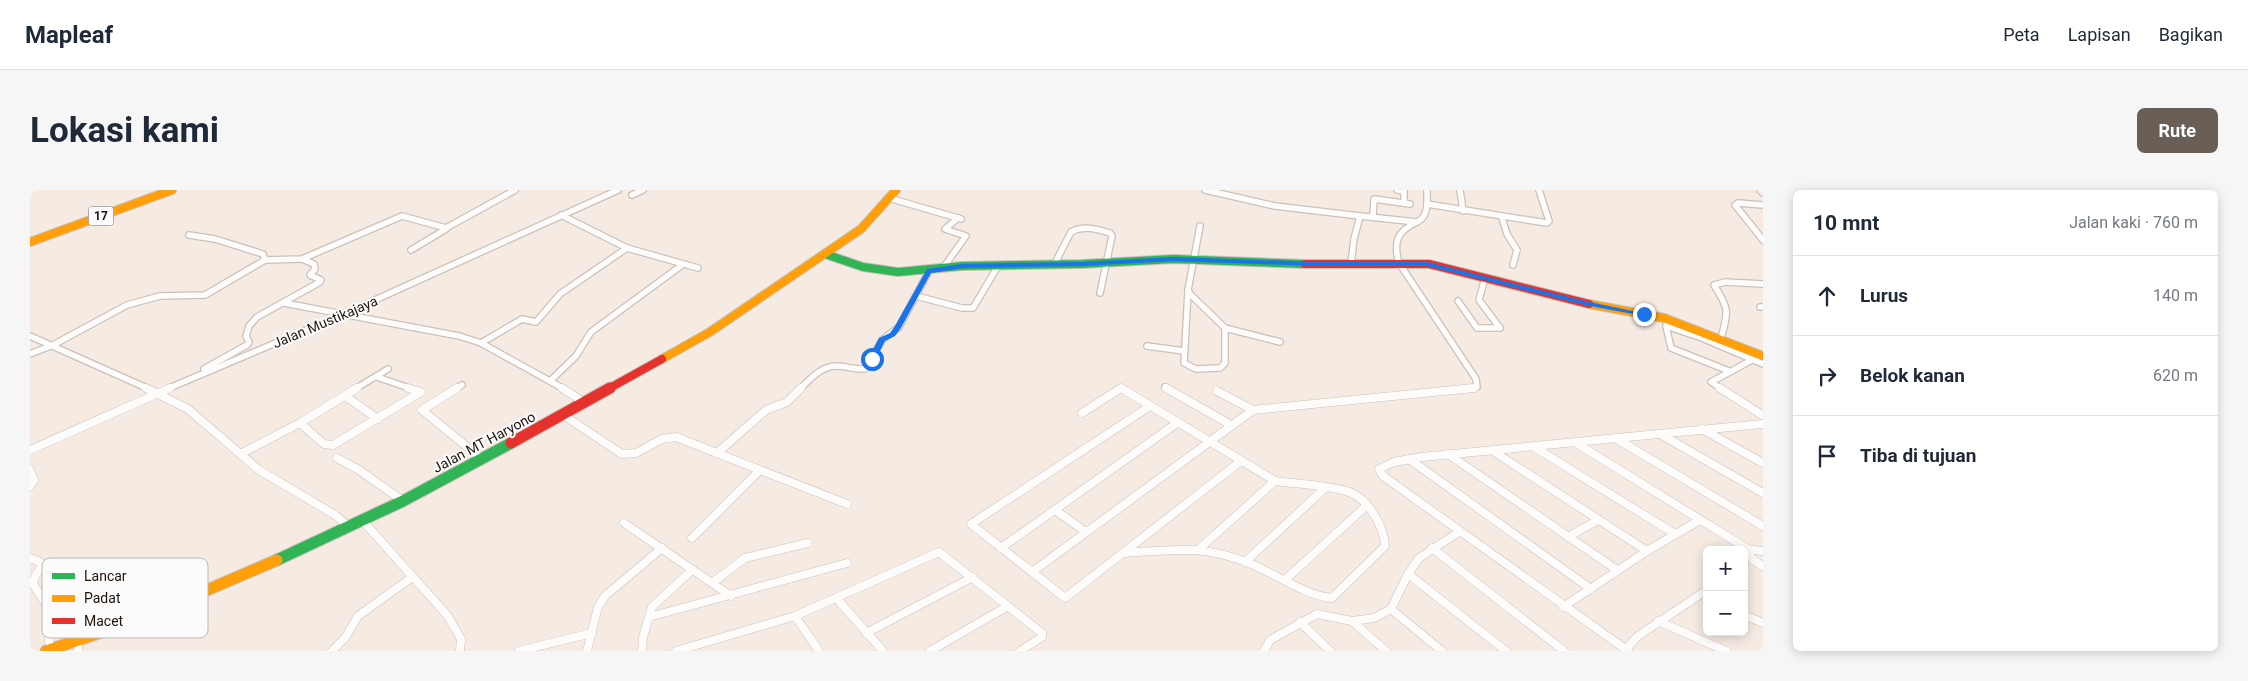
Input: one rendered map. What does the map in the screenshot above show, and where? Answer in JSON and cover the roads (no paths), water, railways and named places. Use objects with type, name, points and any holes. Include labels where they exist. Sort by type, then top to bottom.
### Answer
[{"type":"main road","name":"17","points":[[30,234],[153,190]]},
{"type":"main road","name":"17","points":[[30,242],[172,190]]},
{"type":"main road","name":"Jalan MT Haryono","points":[[208,591],[403,501],[482,460],[710,332],[866,225],[896,190]]},
{"type":"main road","points":[[825,254],[863,267],[887,272],[1161,259],[1429,264],[1585,303],[1664,318],[1763,356]]},
{"type":"main road","name":"Jalan MT Haryono","points":[[48,650],[78,646],[96,638]]},
{"type":"street","points":[[411,250],[446,228],[515,190]]},
{"type":"street","name":"Jalan Mustikajaya","points":[[30,450],[175,385],[344,314],[618,190]]},
{"type":"street","points":[[632,195],[644,190]]},
{"type":"street","points":[[1205,190],[1275,206],[1417,222]]},
{"type":"street","points":[[1373,217],[1374,190]]},
{"type":"street","points":[[1374,199],[1407,204],[1404,191],[1397,190]]},
{"type":"street","points":[[1032,572],[1208,441],[1253,410],[1466,390],[1477,387],[1476,379],[1396,254],[1396,239],[1401,230],[1424,219],[1427,190]]},
{"type":"street","points":[[1460,190],[1463,211]]},
{"type":"street","points":[[1427,204],[1502,218],[1542,224],[1548,223],[1545,204],[1538,190]]},
{"type":"street","points":[[1760,190],[1763,193]]},
{"type":"street","points":[[889,198],[959,218],[945,229],[966,236],[943,268]]},
{"type":"street","points":[[1763,205],[1738,203],[1735,205],[1763,240]]},
{"type":"street","points":[[561,215],[627,248],[698,268]]},
{"type":"street","points":[[30,354],[53,345],[114,311],[138,301],[171,295],[206,295],[265,260],[302,259],[402,216],[446,228]]},
{"type":"street","points":[[1351,264],[1360,216]]},
{"type":"street","points":[[1502,218],[1507,234],[1517,250],[1513,265]]},
{"type":"street","points":[[1200,226],[1188,290],[1184,351],[1184,363],[1187,367],[1193,369],[1220,368],[1225,363],[1225,328]]},
{"type":"street","points":[[1054,265],[1071,232],[1081,228],[1111,234],[1100,293]]},
{"type":"street","points":[[189,235],[215,239],[264,254],[265,260]]},
{"type":"street","points":[[481,343],[518,320],[536,322],[560,294],[627,248]]},
{"type":"street","points":[[175,385],[247,346],[249,342],[246,336],[252,320],[320,282],[321,280],[310,275],[315,269],[314,264],[302,259]]},
{"type":"street","points":[[550,381],[576,356],[591,332],[682,265]]},
{"type":"street","points":[[916,296],[962,308],[973,308],[998,266]]},
{"type":"street","points":[[717,453],[766,410],[787,402],[816,374],[832,366],[860,370],[867,367],[882,340],[899,327],[929,271]]},
{"type":"street","points":[[1458,301],[1477,328],[1500,328],[1479,300],[1485,278]]},
{"type":"street","points":[[1720,339],[1728,311],[1725,302],[1714,285],[1725,282],[1763,284]]},
{"type":"street","points":[[1188,290],[1225,328],[1280,342]]},
{"type":"street","points":[[284,302],[459,336],[481,343],[550,381],[584,403]]},
{"type":"street","points":[[1729,371],[1672,348],[1666,326],[1702,338],[1763,364]]},
{"type":"street","points":[[31,338],[53,345],[80,359],[158,393],[188,409],[242,453],[259,470],[295,493],[336,515],[349,527]]},
{"type":"street","points":[[1147,346],[1184,351]]},
{"type":"street","points":[[1703,596],[1658,621],[1638,636],[1626,650],[1459,532],[1383,476],[1379,469],[1386,465],[1409,459],[1448,454],[1763,424],[1763,415],[1710,382],[1752,360]]},
{"type":"street","points":[[242,453],[300,424],[388,369]]},
{"type":"street","points":[[300,424],[329,446],[378,419],[420,392],[377,377]]},
{"type":"street","points":[[462,385],[422,410],[482,460]]},
{"type":"street","points":[[1165,386],[1231,425]]},
{"type":"street","points":[[1082,413],[1120,388],[1274,481],[1347,491],[1358,497],[1382,528],[1386,538],[1385,546],[1332,598],[1314,595],[1245,562],[1199,548],[1123,553]]},
{"type":"street","points":[[1217,391],[1253,410]]},
{"type":"street","points":[[345,396],[378,419]]},
{"type":"street","points":[[1150,406],[971,524],[1064,598],[1241,461]]},
{"type":"street","points":[[563,415],[622,454],[638,452],[667,436],[682,438],[847,504]]},
{"type":"street","points":[[1000,548],[1177,424]]},
{"type":"street","points":[[1702,429],[1763,463]]},
{"type":"street","points":[[1660,434],[1763,493]]},
{"type":"street","points":[[1614,438],[1763,526]]},
{"type":"street","points":[[1576,443],[1700,520],[1735,546]]},
{"type":"street","points":[[1534,446],[1675,534]]},
{"type":"street","points":[[1493,450],[1647,551]]},
{"type":"street","points":[[1448,454],[1617,570]]},
{"type":"street","points":[[337,458],[359,470],[403,501]]},
{"type":"street","points":[[1409,459],[1591,588]]},
{"type":"street","points":[[30,470],[34,480],[30,486]]},
{"type":"street","points":[[692,538],[760,470]]},
{"type":"street","points":[[1199,548],[1274,481]]},
{"type":"street","points":[[1245,562],[1325,488]]},
{"type":"street","points":[[1286,580],[1366,506]]},
{"type":"street","points":[[1055,510],[1086,532]]},
{"type":"street","points":[[362,520],[447,615],[461,639],[460,651]]},
{"type":"street","points":[[1568,537],[1598,520]]},
{"type":"street","points":[[1563,607],[1617,570],[1700,520]]},
{"type":"street","points":[[624,523],[731,596]]},
{"type":"street","points":[[1268,649],[1270,640],[1300,622],[1318,614],[1352,621],[1374,618],[1391,609],[1408,574],[1419,558],[1459,532]]},
{"type":"street","points":[[712,583],[746,558],[808,543]]},
{"type":"street","points":[[587,651],[598,607],[605,596],[613,587],[662,548]]},
{"type":"street","points":[[1432,548],[1564,651]]},
{"type":"street","points":[[1748,556],[1763,551]]},
{"type":"street","points":[[680,651],[795,616],[939,552],[944,554],[1042,633],[1042,637],[1020,651]]},
{"type":"street","points":[[1748,556],[1763,566]]},
{"type":"street","points":[[30,558],[40,562],[41,568],[33,584],[42,595]]},
{"type":"street","points":[[649,617],[846,563]]},
{"type":"street","points":[[642,651],[652,607],[692,570]]},
{"type":"street","points":[[1408,574],[1506,651]]},
{"type":"street","points":[[866,633],[973,577]]},
{"type":"street","points":[[332,651],[345,638],[358,616],[412,578]]},
{"type":"street","points":[[836,599],[883,651]]},
{"type":"street","points":[[930,651],[1008,606]]},
{"type":"street","points":[[1391,609],[1442,651]]},
{"type":"street","points":[[795,616],[818,651]]},
{"type":"street","points":[[1748,617],[1763,623]]},
{"type":"street","points":[[1352,621],[1386,651]]},
{"type":"street","points":[[1658,621],[1726,651]]},
{"type":"street","points":[[1300,622],[1330,651]]},
{"type":"street","points":[[519,651],[592,633]]}]
